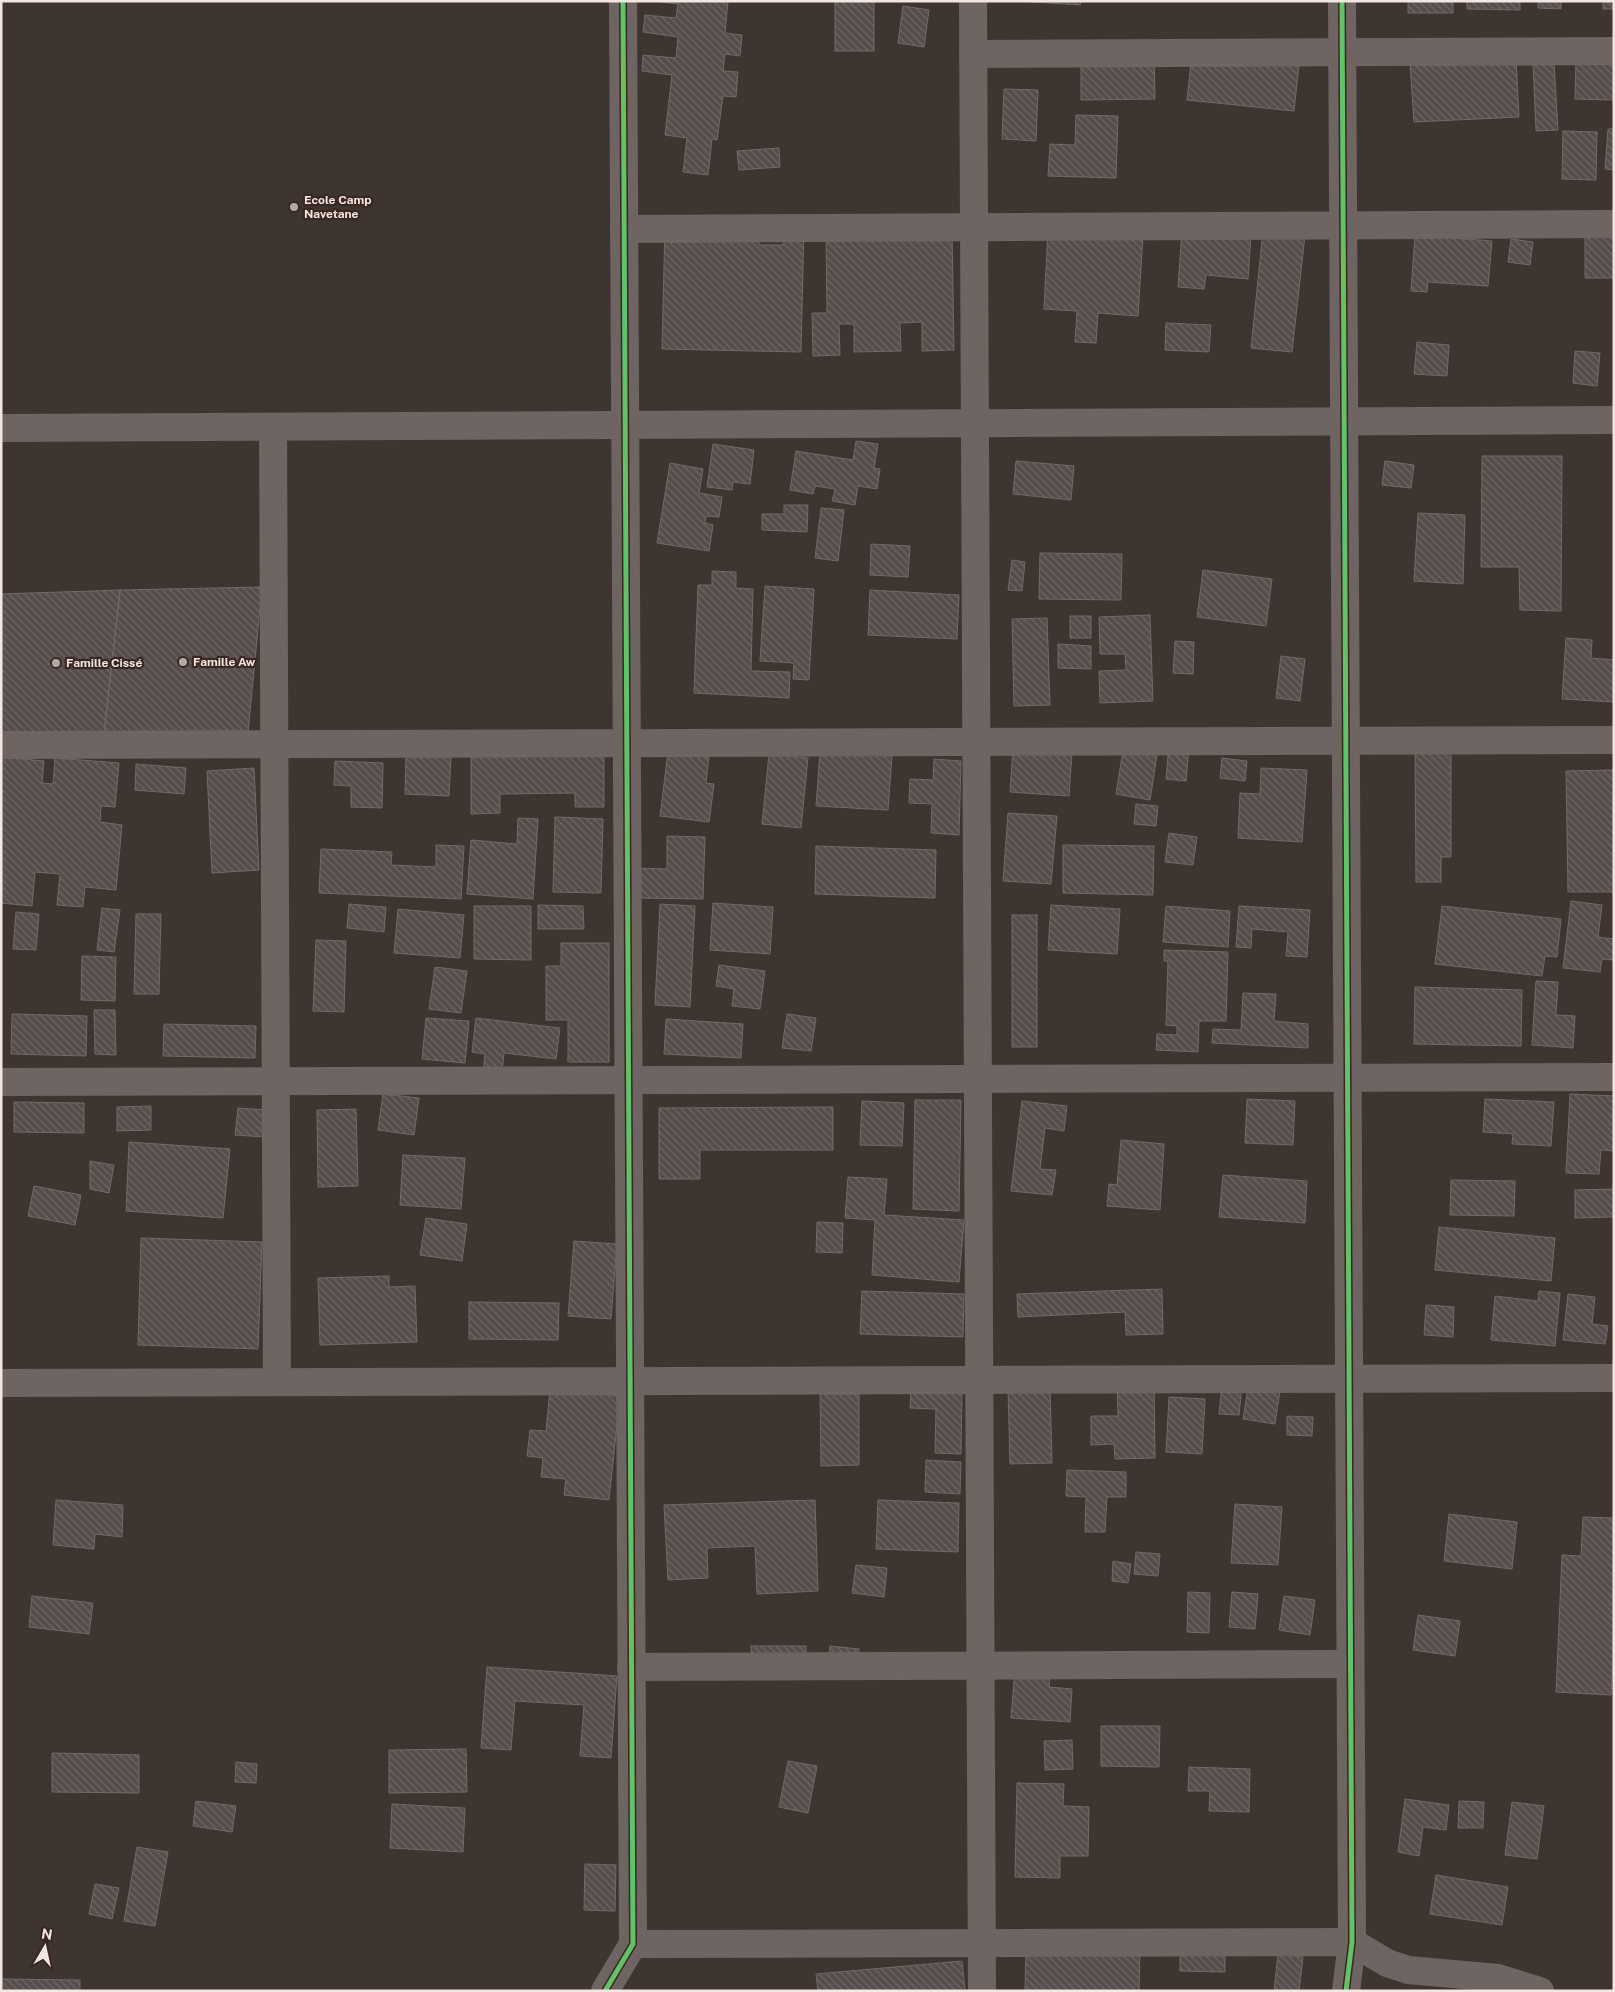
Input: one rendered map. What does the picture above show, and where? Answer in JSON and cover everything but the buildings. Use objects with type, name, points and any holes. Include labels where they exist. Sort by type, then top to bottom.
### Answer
[{"type":"street","points":[[606,1991],[633,1944],[623,1]]},
{"type":"street","points":[[973,1],[982,1991]]},
{"type":"street","points":[[1342,1],[1352,1942],[1346,1991]]},
{"type":"street","points":[[973,54],[1614,51]]},
{"type":"street","points":[[624,228],[1614,224]]},
{"type":"street","points":[[1,428],[1614,420]]},
{"type":"street","points":[[273,427],[277,1382]]},
{"type":"street","points":[[1,745],[1614,740]]},
{"type":"street","points":[[1,1082],[1614,1077]]},
{"type":"street","points":[[1,1383],[1614,1378]]},
{"type":"street","points":[[631,1667],[1350,1664]]},
{"type":"street","points":[[633,1944],[1352,1942],[1387,1963],[1408,1970],[1498,1978],[1540,1991]]},
{"type":"cycle path","points":[[605,1991],[633,1944],[623,1]]},
{"type":"cycle path","points":[[1342,1],[1352,1942],[1346,1991]]},
{"type":"place","name":"Ecole Camp Navetane","points":[[294,207]]},
{"type":"place","name":"Famille Aw","points":[[183,662]]},
{"type":"place","name":"Famille Cissé","points":[[56,663]]}]
